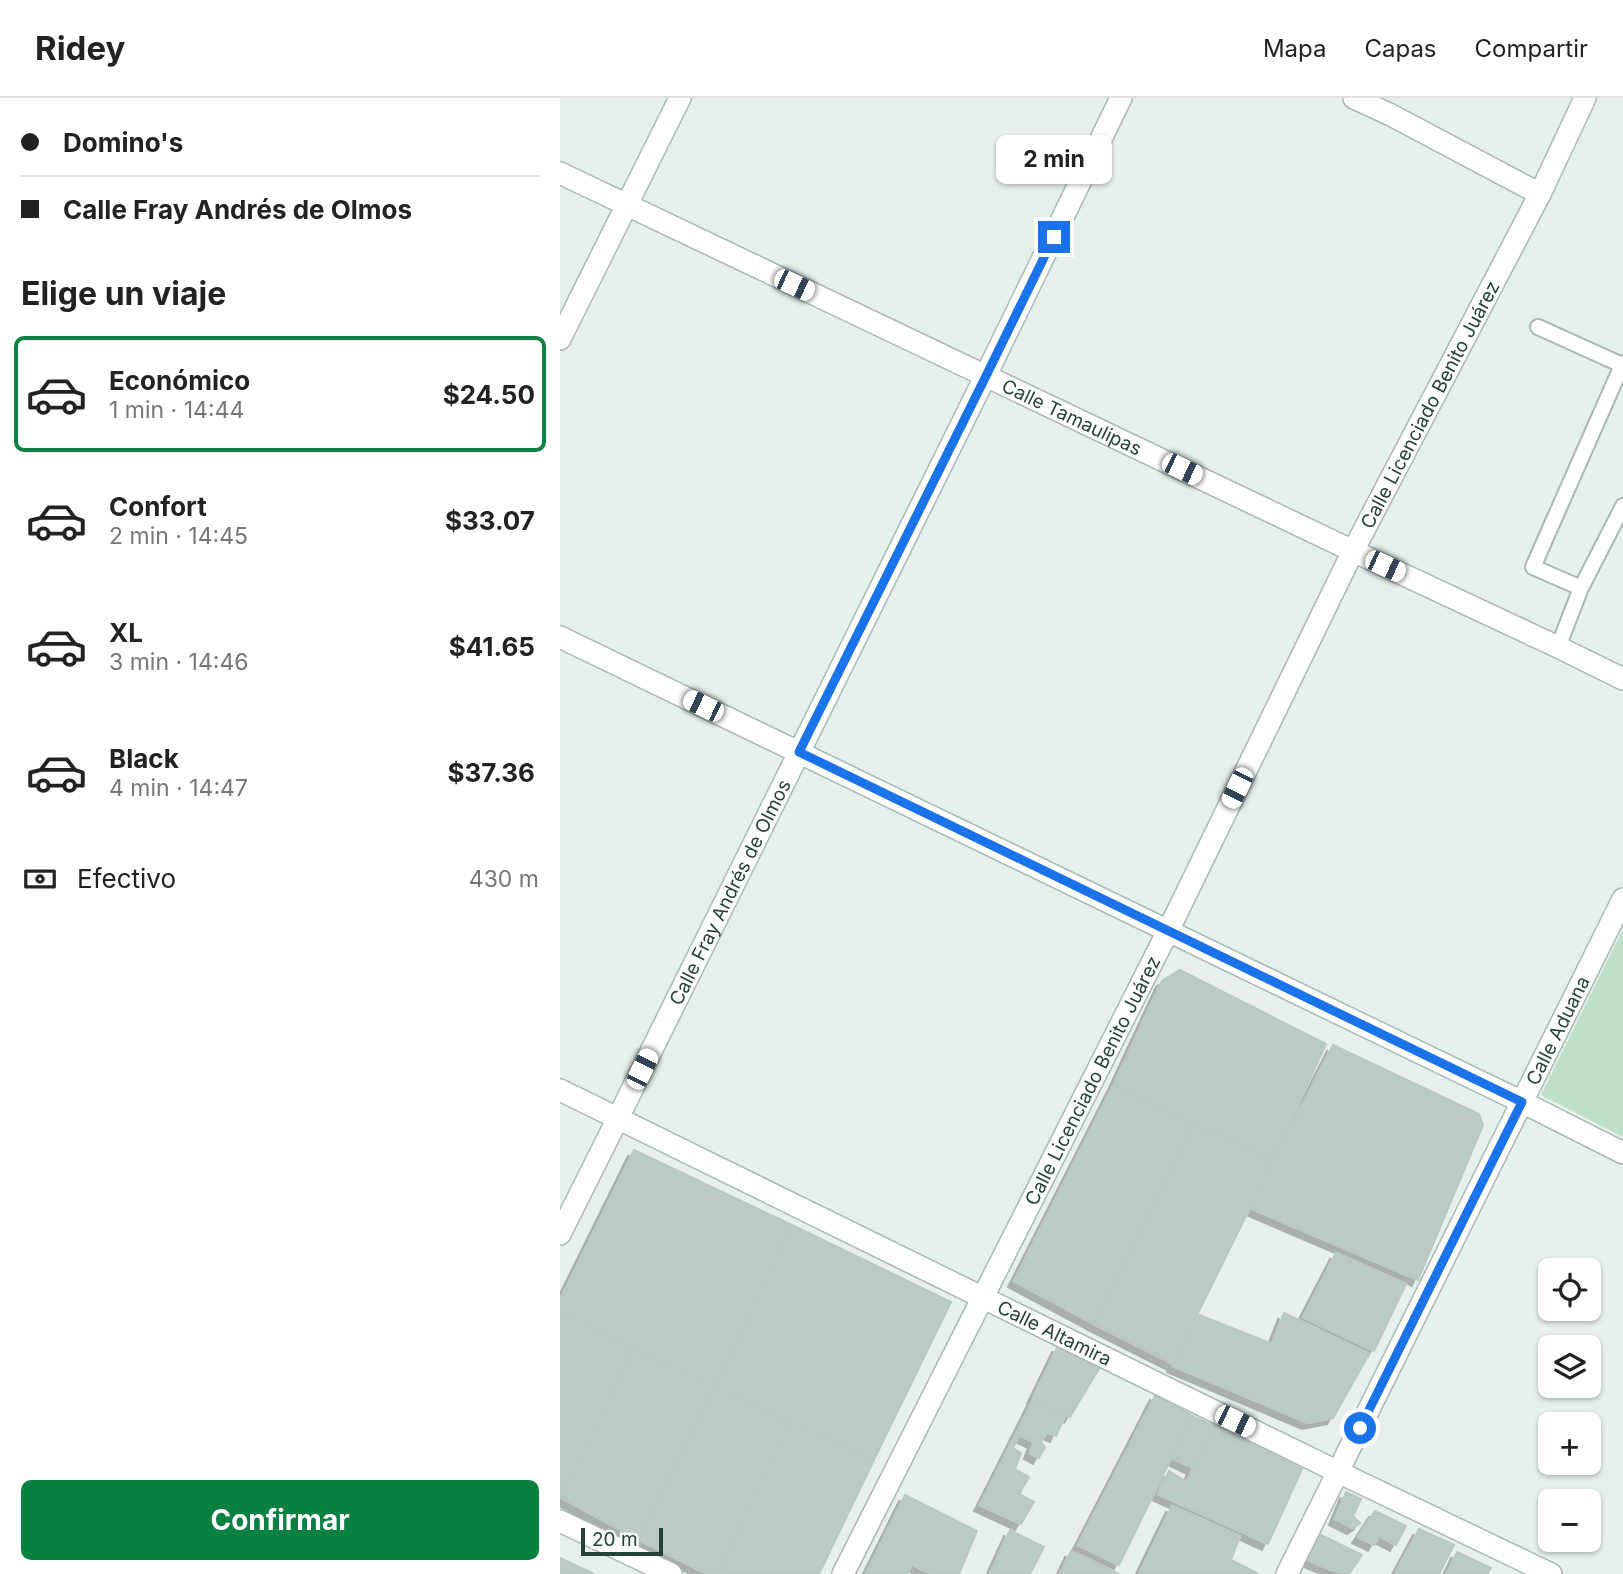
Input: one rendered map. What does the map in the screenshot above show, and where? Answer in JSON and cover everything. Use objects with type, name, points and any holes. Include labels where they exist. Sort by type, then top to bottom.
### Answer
[{"type":"street","points":[[560,338],[680,98]]},
{"type":"street","name":"Calle Fray Andrés de Olmos","points":[[560,1234],[1121,98]]},
{"type":"street","points":[[1354,98],[1540,194]]},
{"type":"street","name":"Calle Licenciado Benito Juárez","points":[[843,1574],[1168,931],[1353,551],[1540,194],[1585,98]]},
{"type":"street","name":"Calle Tamaulipas","points":[[560,173],[1623,679]]},
{"type":"street","points":[[560,637],[1623,1153]]},
{"type":"street","name":"Calle Aduana","points":[[1287,1574],[1623,899]]},
{"type":"street","name":"Calle Altamira","points":[[560,1090],[1551,1574]]},
{"type":"street","points":[[560,1521],[671,1574]]},
{"type":"lane","points":[[1538,327],[1623,364],[1533,567],[1581,588]]},
{"type":"lane","points":[[1558,647],[1581,588],[1623,506]]},
{"type":"green space","points":[[1621,933],[1623,934],[1623,1137],[1541,1095]]},
{"type":"building","points":[[1180,970],[1326,1044],[1273,1161],[1114,1084],[1162,981]]},
{"type":"building","points":[[1333,1045],[1479,1114],[1483,1125],[1418,1280],[1250,1208]]},
{"type":"building","points":[[1114,1084],[1194,1124],[1094,1324],[1014,1281]]},
{"type":"building","points":[[1194,1124],[1273,1161],[1173,1364],[1094,1324]]},
{"type":"building","points":[[634,1150],[792,1225],[715,1388],[560,1311],[560,1300]]},
{"type":"building","points":[[792,1225],[951,1302],[874,1460],[715,1388]]},
{"type":"building","points":[[1336,1253],[1406,1284],[1374,1351],[1303,1317]]},
{"type":"building","points":[[560,1311],[634,1348],[562,1498],[560,1497]]},
{"type":"building","points":[[1284,1313],[1369,1354],[1333,1418],[1308,1423],[1173,1366],[1197,1314],[1272,1344]]},
{"type":"building","points":[[1058,1346],[1100,1367],[1070,1417],[1033,1398]]},
{"type":"building","points":[[634,1348],[715,1388],[639,1540],[562,1498]]},
{"type":"building","points":[[715,1388],[790,1422],[717,1574],[708,1574],[639,1540]]},
{"type":"building","points":[[1156,1394],[1192,1416],[1119,1565],[1078,1545]]},
{"type":"building","points":[[1033,1400],[1065,1416],[1056,1436],[1047,1432],[1041,1442],[1045,1447],[1039,1458],[1030,1453],[1034,1442],[1019,1435],[1013,1448],[1021,1453],[1015,1469],[1029,1477],[1019,1494],[1034,1502],[1021,1524],[980,1505]]},
{"type":"building","points":[[1192,1416],[1217,1427],[1193,1468],[1172,1458]]},
{"type":"building","points":[[790,1422],[874,1460],[819,1574],[717,1574]]},
{"type":"building","points":[[1217,1427],[1302,1469],[1268,1544],[1158,1494],[1169,1471],[1187,1482]]},
{"type":"building","points":[[1346,1492],[1361,1499],[1353,1516],[1360,1523],[1353,1528],[1335,1519]]},
{"type":"building","points":[[905,1495],[977,1531],[959,1574],[932,1574],[912,1564],[907,1574],[866,1574]]},
{"type":"building","points":[[1172,1506],[1240,1536],[1231,1560],[1257,1574],[1139,1574]]},
{"type":"building","points":[[1375,1511],[1406,1526],[1396,1545],[1379,1536],[1374,1545],[1358,1537]]},
{"type":"building","points":[[1419,1529],[1454,1545],[1439,1574],[1395,1574]]},
{"type":"building","points":[[1010,1530],[1044,1547],[1030,1574],[990,1574]]},
{"type":"building","points":[[1319,1534],[1362,1555],[1349,1574],[1308,1560]]},
{"type":"building","points":[[1071,1551],[1119,1574],[1060,1574]]},
{"type":"building","points":[[1457,1552],[1491,1568],[1487,1574],[1447,1574]]},
{"type":"building","points":[[560,1558],[594,1574],[560,1574]]},
{"type":"route","points":[[1054,237],[799,752],[1522,1102],[1360,1428]]}]
